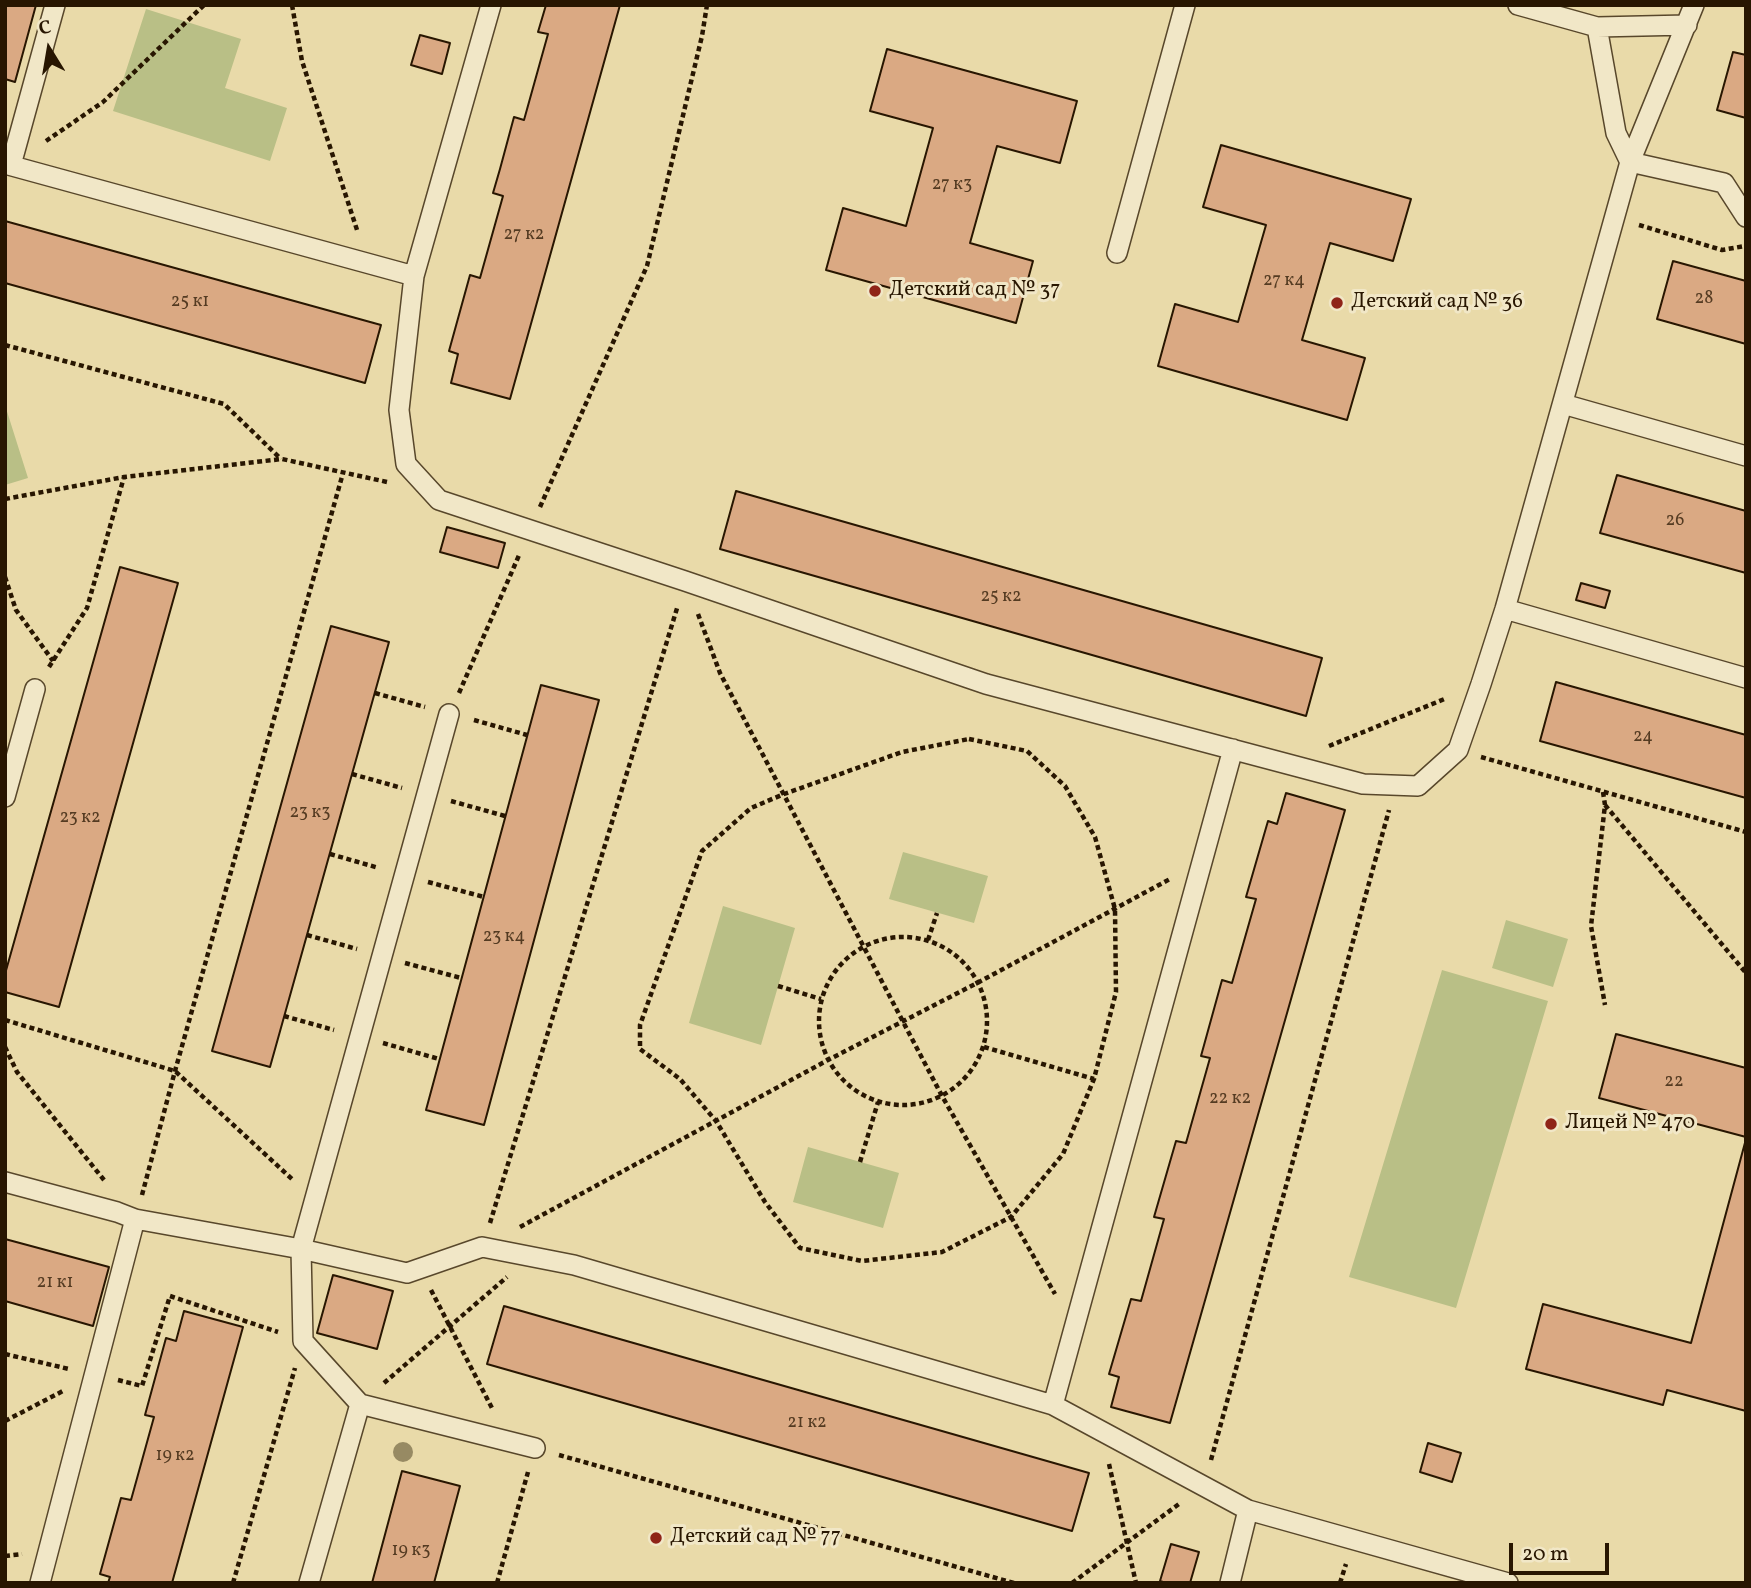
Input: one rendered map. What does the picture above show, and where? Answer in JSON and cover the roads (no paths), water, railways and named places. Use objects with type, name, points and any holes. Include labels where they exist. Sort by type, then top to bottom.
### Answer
[{"type":"lane","points":[[55,5],[8,165],[414,276]]},
{"type":"lane","points":[[491,5],[414,276],[399,410],[405,464],[439,500],[986,684],[1363,784],[1419,786],[1458,750],[1505,609],[1630,162],[1694,5]]},
{"type":"lane","points":[[1117,254],[1185,5]]},
{"type":"lane","points":[[1518,5],[1597,27],[1687,25]]},
{"type":"lane","points":[[1597,27],[1616,133],[1630,162]]},
{"type":"lane","points":[[1630,162],[1724,183],[1746,217]]},
{"type":"lane","points":[[1563,404],[1746,456]]},
{"type":"lane","points":[[1505,609],[1746,678]]},
{"type":"lane","points":[[5,797],[11,755],[35,688]]},
{"type":"lane","points":[[449,714],[301,1249],[303,1341],[360,1404],[534,1448]]},
{"type":"lane","points":[[1053,1405],[1233,749]]},
{"type":"lane","points":[[5,1182],[135,1219],[301,1249],[407,1273],[482,1247],[574,1265],[1053,1405],[1248,1510],[1508,1583]]},
{"type":"lane","points":[[40,1583],[135,1219]]},
{"type":"lane","points":[[309,1583],[360,1404]]},
{"type":"lane","points":[[1230,1583],[1248,1510]]},
{"type":"place","name":"Детский сад № 37","points":[[875,291]]},
{"type":"place","name":"Детский сад № 36","points":[[1337,303]]},
{"type":"place","name":"Лицей № 470","points":[[1551,1124]]},
{"type":"place","name":"Детский сад № 77","points":[[656,1538]]}]
